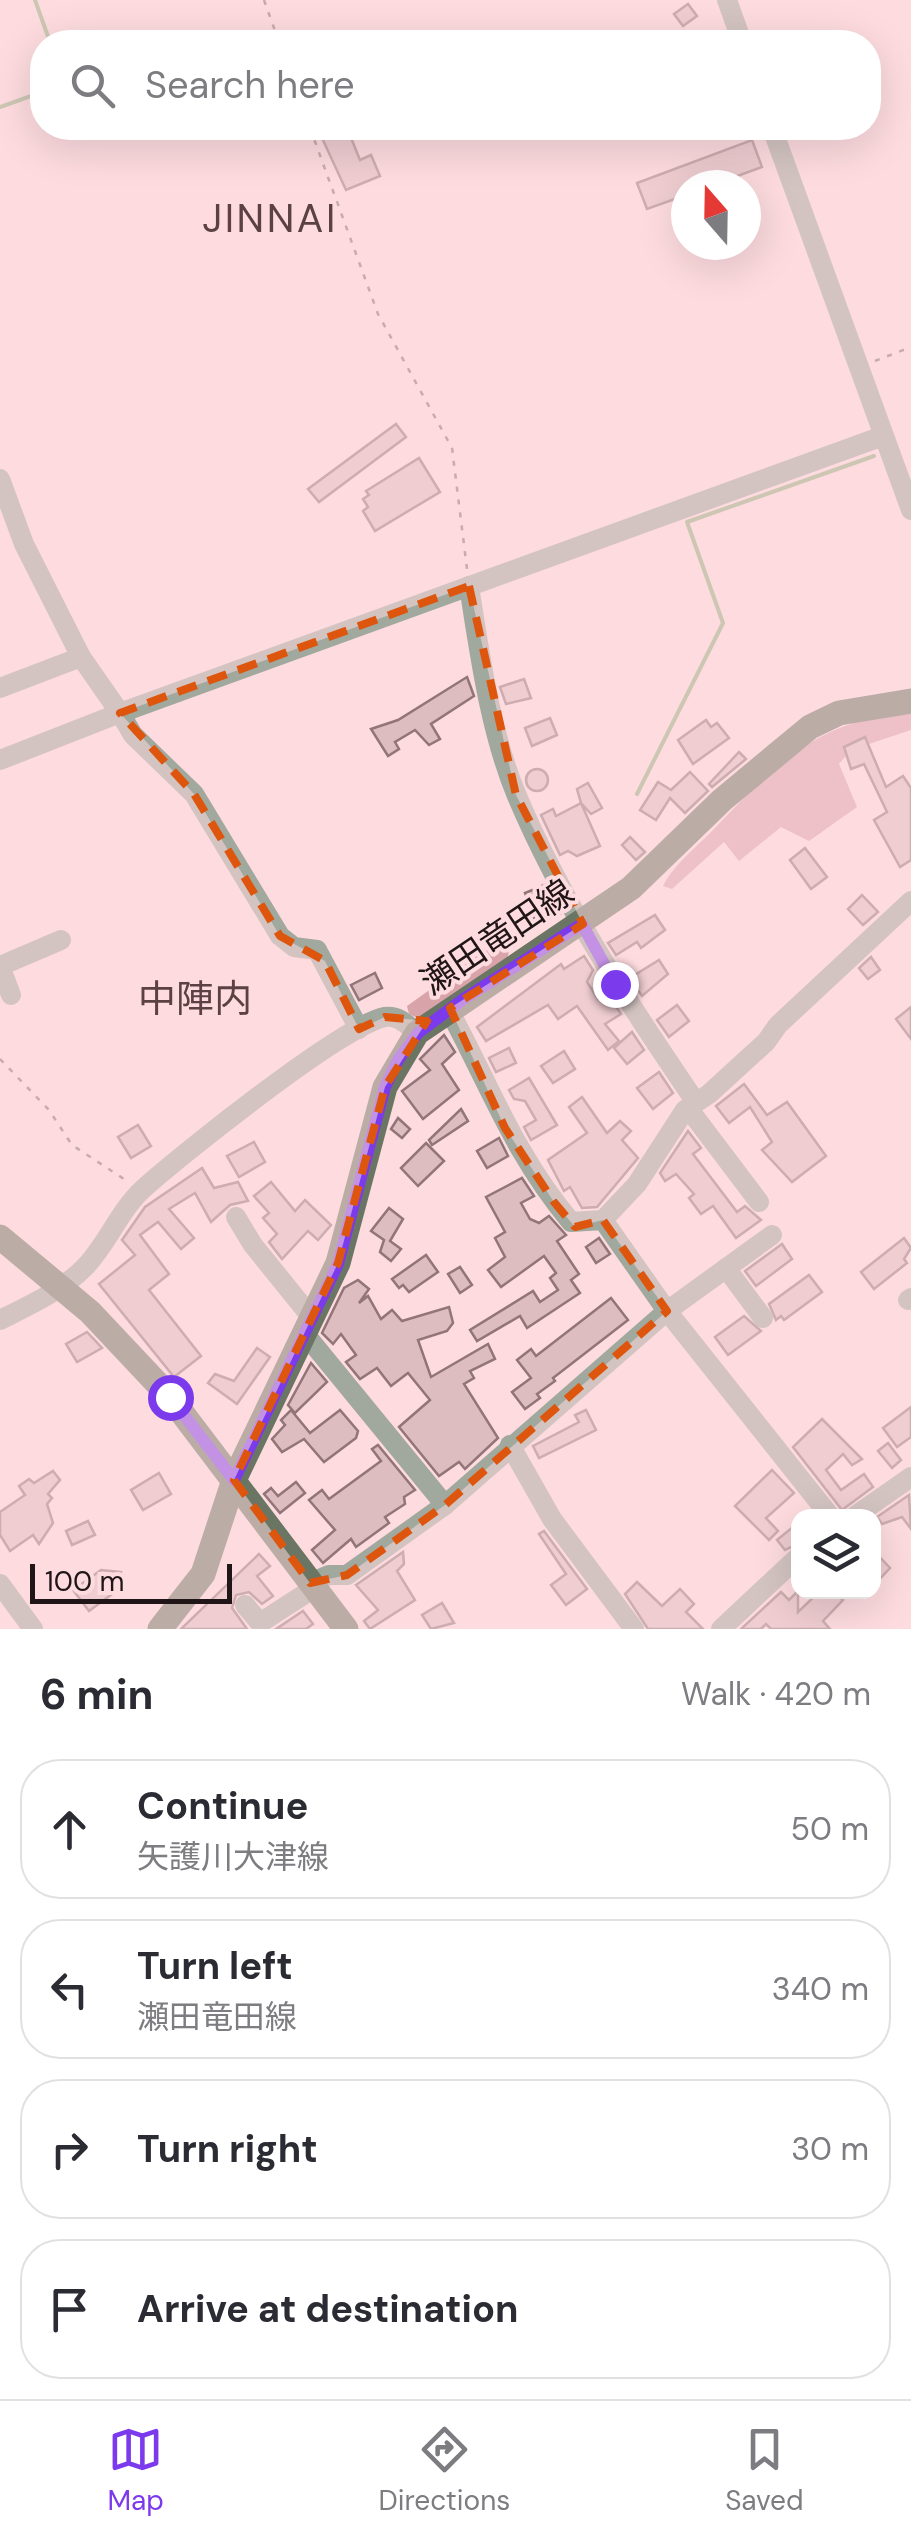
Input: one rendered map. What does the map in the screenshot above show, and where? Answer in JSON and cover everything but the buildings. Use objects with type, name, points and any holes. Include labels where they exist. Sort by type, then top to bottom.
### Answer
[{"type":"main road","name":"瀬田竜田線","points":[[160,1629],[203,1574],[234,1480],[309,1326],[353,1218],[385,1087],[418,1033],[631,888],[722,800],[810,727],[839,713],[911,701]]},
{"type":"main road","points":[[0,1237],[128,1350],[234,1480],[346,1629]]},
{"type":"street","points":[[727,0],[738,30]]},
{"type":"street","points":[[776,140],[911,510]]},
{"type":"street","points":[[0,760],[883,436]]},
{"type":"street","points":[[0,479],[24,544],[82,657],[133,735],[194,794],[280,936],[294,948],[316,950],[325,961],[359,1029]]},
{"type":"street","points":[[470,586],[480,654],[516,796],[615,984],[759,1202]]},
{"type":"street","points":[[0,688],[82,657]]},
{"type":"street","points":[[449,1010],[505,1128],[554,1202],[571,1222],[603,1220],[637,1184],[691,1104],[709,1094],[766,1042],[778,1025],[911,901]]},
{"type":"street","points":[[11,995],[0,966],[61,940]]},
{"type":"street","points":[[0,1320],[84,1268],[142,1190],[224,1123],[359,1029],[385,1017],[400,1018],[418,1033]]},
{"type":"street","points":[[236,1217],[309,1326],[445,1506]]},
{"type":"street","points":[[603,1220],[667,1311],[824,1509]]},
{"type":"street","points":[[245,1604],[255,1626],[328,1575],[347,1575],[445,1506],[667,1311],[772,1235]]},
{"type":"street","points":[[726,1268],[763,1318]]},
{"type":"street","points":[[510,1445],[552,1519],[634,1629]]},
{"type":"street","points":[[865,1509],[911,1477]]},
{"type":"street","points":[[722,1629],[791,1564]]},
{"type":"street","points":[[0,1584],[33,1629]]},
{"type":"path","points":[[264,0],[275,30]]},
{"type":"path","points":[[314,140],[378,314],[452,448],[470,586]]},
{"type":"path","points":[[858,367],[911,348]]},
{"type":"path","points":[[0,1059],[49,1110],[72,1145],[142,1190]]},
{"type":"highlighted area","points":[[469,586],[516,795],[583,924],[450,1008],[505,1128],[554,1202],[575,1227],[603,1220],[667,1311],[445,1505],[347,1575],[310,1583],[234,1480],[338,1263],[385,1087],[427,1021],[385,1017],[359,1029],[325,961],[280,936],[194,794],[120,713]]},
{"type":"shaded area","points":[[911,713],[911,730],[851,750],[839,764],[857,807],[809,841],[781,827],[739,861],[724,842],[672,889],[663,886],[680,863],[758,784],[801,749],[850,724]]},
{"type":"shaded area","points":[[505,946],[509,949],[507,963],[420,1019],[409,1014],[407,1006],[484,951]]},
{"type":"waterway","points":[[35,0],[46,30]]},
{"type":"waterway","points":[[0,107],[30,96]]},
{"type":"waterway","points":[[637,794],[723,623],[687,522],[874,456]]},
{"type":"district","name":"JINNAI","points":[[270,218]]},
{"type":"district","name":"中陣内","points":[[195,999]]},
{"type":"route","points":[[170,1397],[234,1480],[338,1264],[385,1087],[418,1033],[462,1000],[582,924],[615,984]]}]
